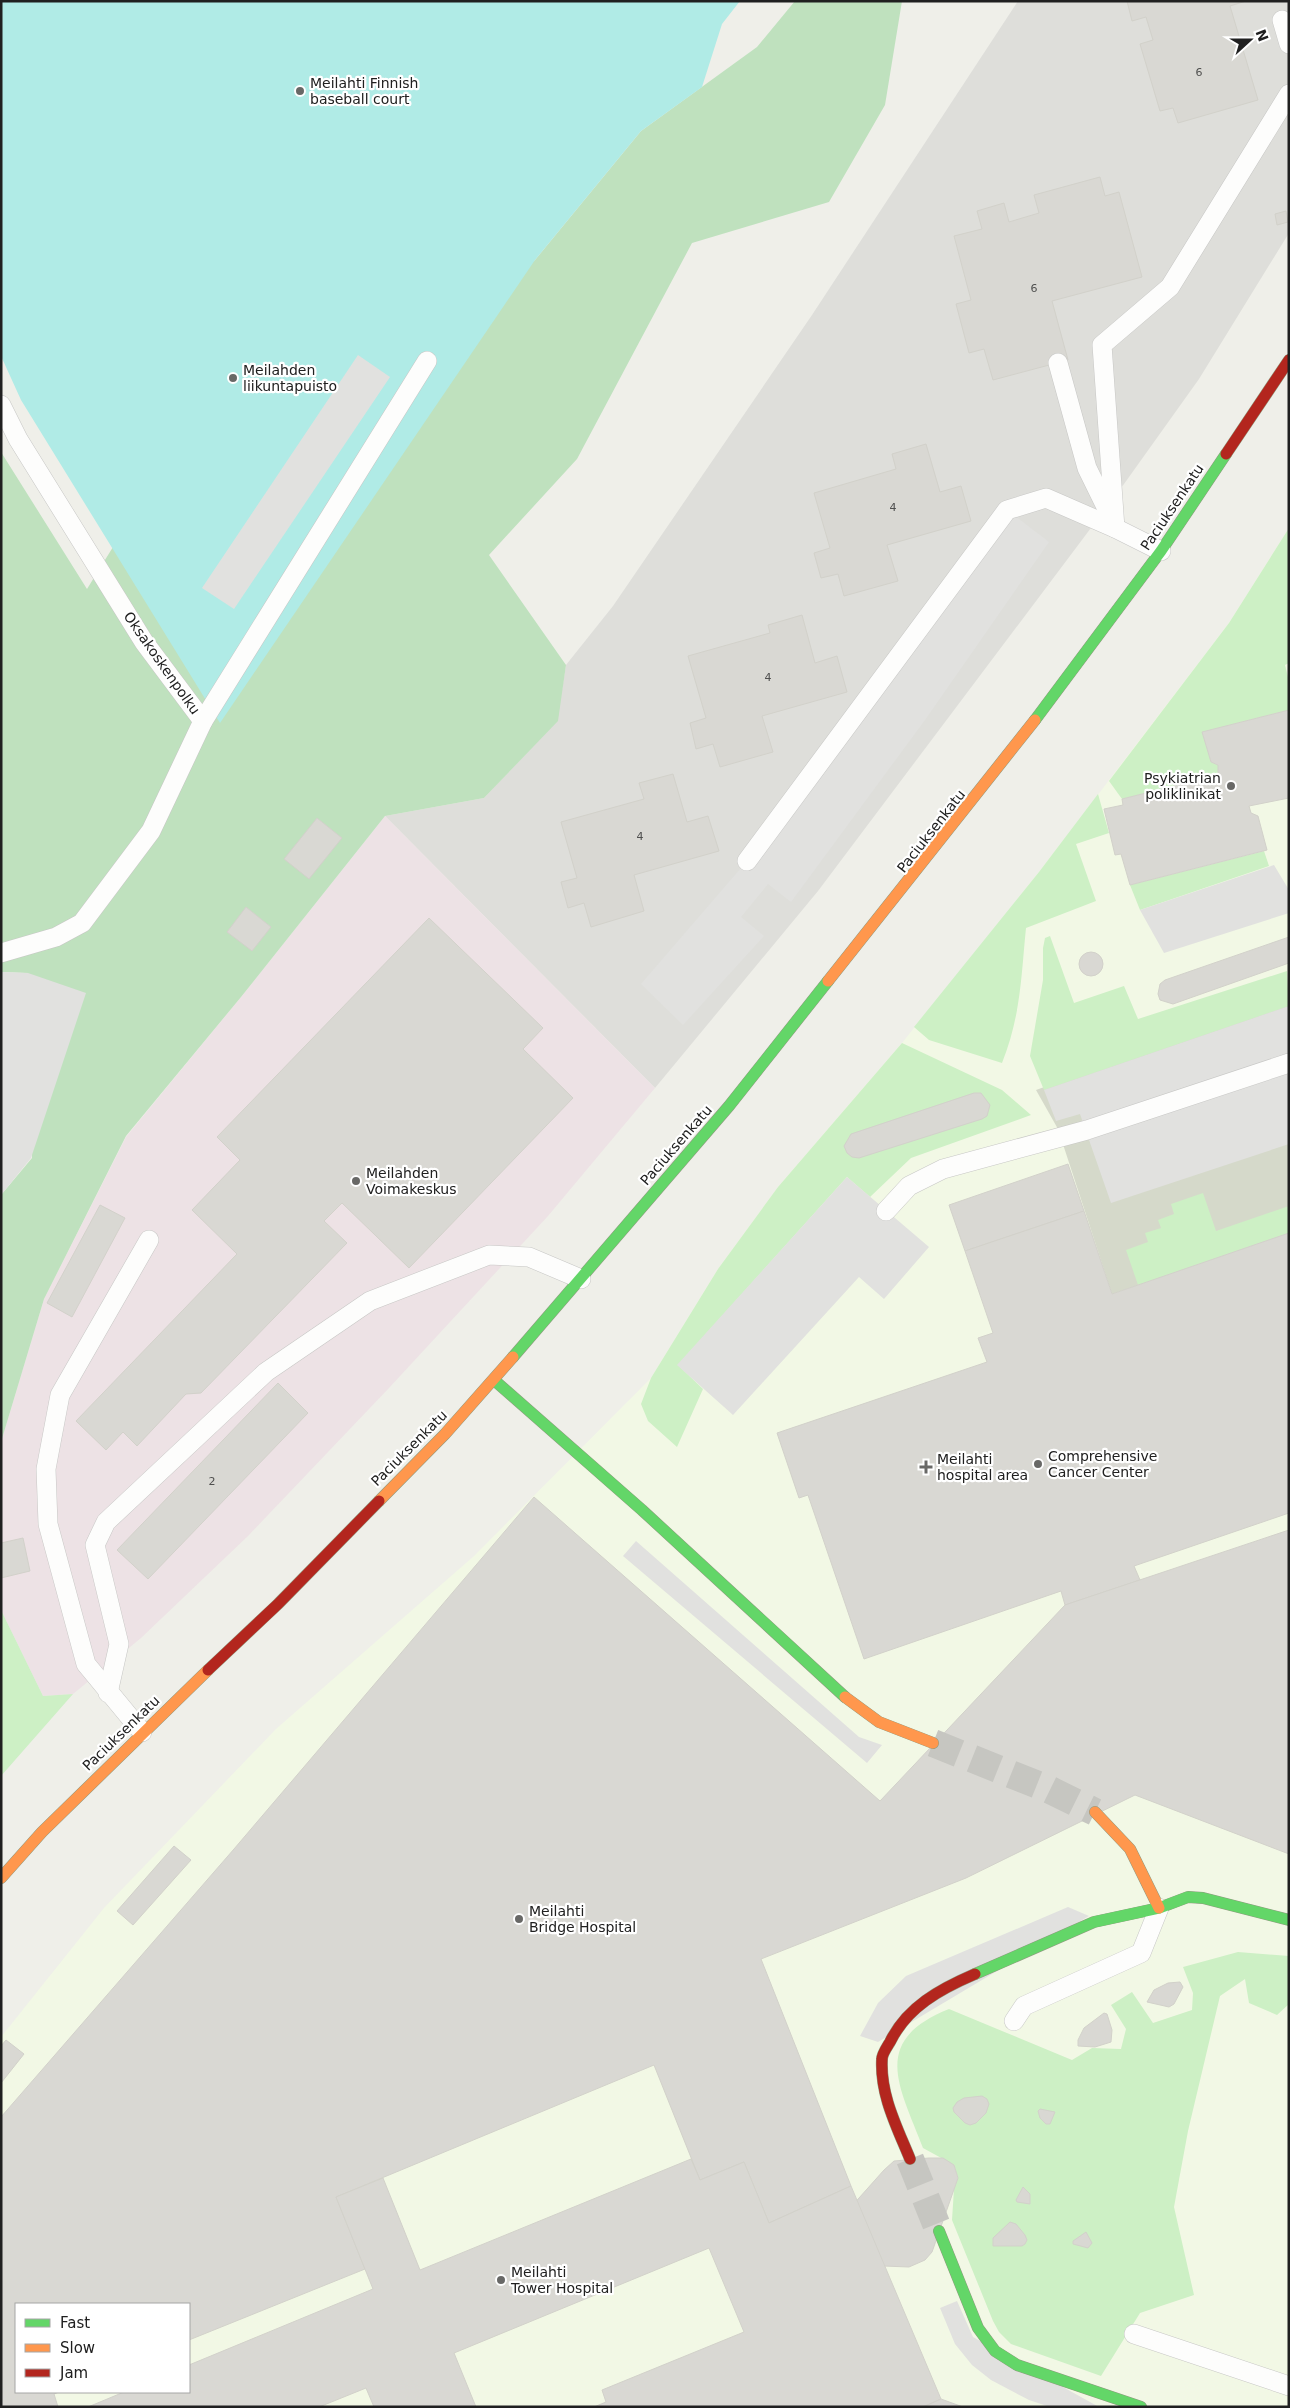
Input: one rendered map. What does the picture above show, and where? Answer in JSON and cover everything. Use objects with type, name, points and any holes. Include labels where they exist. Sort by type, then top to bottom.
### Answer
[{"type":"main road","name":"Paciuksenkatu","points":[[1,1878],[42,1832],[142,1732],[278,1604],[445,1434],[494,1380],[741,1091],[947,836],[1161,551],[1289,360]]},
{"type":"main road","points":[[494,1380],[642,1510],[837,1692],[879,1722],[933,1743]]},
{"type":"main road","points":[[1095,1812],[1130,1849],[1159,1908]]},
{"type":"main road","points":[[910,2159],[888,2104],[883,2083],[882,2057],[894,2033],[918,2006],[944,1987],[1094,1922],[1159,1908],[1188,1897],[1203,1898],[1289,1920]]},
{"type":"main road","points":[[939,2231],[978,2328],[995,2351],[1017,2365],[1141,2407]]},
{"type":"lane","points":[[1282,20],[1289,44]]},
{"type":"lane","points":[[1116,528],[1102,345],[1170,287],[1289,94]]},
{"type":"lane","points":[[203,721],[427,361]]},
{"type":"lane","points":[[1058,363],[1087,468],[1116,528]]},
{"type":"lane","name":"Oksakoskenpolku","points":[[1,405],[18,439],[144,642],[203,721],[151,832],[82,923],[56,937],[1,953]]},
{"type":"lane","points":[[747,861],[1008,510],[1046,498],[1116,528],[1161,551]]},
{"type":"lane","points":[[886,1211],[909,1186],[943,1169],[1087,1130],[1289,1063]]},
{"type":"lane","points":[[142,1732],[86,1664],[48,1524],[46,1469],[60,1396],[149,1240]]},
{"type":"lane","points":[[108,1693],[119,1644],[95,1545],[106,1522],[266,1372],[370,1301],[489,1255],[529,1257],[581,1278]]},
{"type":"lane","points":[[1014,2021],[1024,2006],[1141,1953],[1159,1908]]},
{"type":"lane","points":[[1134,2334],[1289,2386]]},
{"type":"shaded area","name":"Meilahden liikuntapuisto","points":[[1,1],[740,1],[722,24],[702,87],[641,131],[535,260],[220,723],[21,400],[1,356]]},
{"type":"shaded area","points":[[1018,1],[1289,1],[1289,233],[1199,379],[1124,484],[818,891],[655,1088],[385,816],[484,798],[557,721],[566,665],[613,606],[812,315]]},
{"type":"shaded area","points":[[358,355],[390,377],[234,609],[202,588]]},
{"type":"shaded area","points":[[1007,510],[1049,542],[925,720],[791,902],[768,884],[741,917],[764,936],[683,1025],[641,984],[747,861]]},
{"type":"shaded area","name":"Meilahti hospital area","points":[[1289,528],[1289,2407],[1,2407],[1,2037],[104,1908],[276,1729],[474,1556],[651,1378],[718,1269],[778,1187],[902,1043],[1039,872],[1229,623]]},
{"type":"shaded area","points":[[385,816],[655,1088],[548,1216],[389,1388],[248,1536],[141,1638],[73,1694],[43,1696],[1,1610],[1,1442],[44,1299],[126,1137],[241,997]]},
{"type":"shaded area","points":[[1274,865],[1289,890],[1289,913],[1164,953],[1140,910]]},
{"type":"shaded area","points":[[1,972],[28,973],[86,993],[31,1158],[1,1195]]},
{"type":"shaded area","points":[[1289,998],[1289,1233],[1112,1294],[1058,1129],[1036,1090]]},
{"type":"shaded area","points":[[1289,1006],[1289,1144],[1111,1203],[1080,1114],[1056,1121],[1044,1090]]},
{"type":"shaded area","points":[[847,1177],[929,1247],[884,1299],[859,1277],[733,1415],[677,1365]]},
{"type":"shaded area","points":[[636,1541],[859,1737],[882,1745],[867,1763],[623,1556]]},
{"type":"shaded area","points":[[1068,1907],[1089,1916],[878,2042],[860,2036],[878,2003],[906,1976]]},
{"type":"shaded area","points":[[957,2301],[973,2337],[1099,2407],[1050,2407],[1029,2400],[991,2380],[972,2365],[955,2344],[940,2308]]},
{"type":"green space","points":[[795,1],[902,1],[885,105],[829,202],[692,243],[577,459],[489,555],[566,665],[558,721],[484,798],[385,816],[241,997],[126,1136],[44,1299],[1,1442],[1,1195],[32,1158],[28,973],[1,972],[1,452],[87,589],[113,547],[535,260],[641,131],[757,47]]},
{"type":"green space","points":[[1289,528],[1289,663],[1285,665],[1289,681],[1289,710],[1203,732],[1211,762],[1218,765],[1218,775],[1122,799],[1109,781],[1229,623]]},
{"type":"green space","points":[[1098,794],[1109,833],[1076,844],[1096,901],[1026,928],[1017,1012],[1002,1063],[929,1040],[914,1027],[1039,872]]},
{"type":"green space","points":[[1264,851],[1269,866],[1140,910],[1130,885]]},
{"type":"green space","points":[[1050,936],[1074,1003],[1124,986],[1138,1019],[1287,971],[1289,1006],[1044,1090],[1030,1056],[1043,980],[1043,948],[1045,938]]},
{"type":"green space","points":[[902,1043],[1002,1090],[1031,1115],[911,1158],[870,1197],[847,1177],[678,1365],[703,1389],[677,1447],[648,1421],[641,1404],[651,1378],[718,1269],[778,1187]]},
{"type":"green space","points":[[1203,1193],[1216,1231],[1289,1206],[1289,1233],[1138,1285],[1126,1250],[1148,1242],[1145,1233],[1161,1228],[1158,1220],[1174,1214],[1171,1204]]},
{"type":"green space","points":[[1,1610],[43,1696],[73,1694],[1,1776]]},
{"type":"green space","points":[[1238,1952],[1289,1956],[1289,2004],[1277,2015],[1249,2003],[1245,1979],[1220,1996],[1188,2131],[1174,2207],[1194,2295],[1140,2313],[1101,2376],[1011,2344],[999,2332],[993,2321],[952,2220],[954,2189],[958,2178],[954,2165],[923,2148],[906,2105],[897,2068],[900,2051],[908,2036],[924,2022],[949,2009],[1072,2060],[1092,2048],[1121,2049],[1126,2029],[1111,2005],[1132,1992],[1153,2023],[1192,2010],[1193,1993],[1183,1967]]},
{"type":"building","points":[[1127,1],[1246,1],[1230,6],[1258,100],[1178,123],[1173,108],[1160,111],[1140,44],[1153,40],[1146,17],[1132,21]]},
{"type":"building","points":[[1100,177],[1105,196],[1119,192],[1142,277],[1052,301],[1068,360],[993,380],[984,349],[969,353],[956,304],[971,300],[954,236],[982,229],[977,211],[1004,203],[1009,222],[1039,213],[1034,195]]},
{"type":"building","points":[[1286,211],[1288,222],[1277,225],[1275,214]]},
{"type":"building","points":[[926,444],[940,492],[961,486],[971,521],[887,545],[898,581],[844,596],[838,574],[821,578],[814,553],[830,548],[814,493],[896,469],[892,454]]},
{"type":"building","points":[[802,615],[815,663],[837,656],[847,692],[762,716],[773,752],[720,767],[713,744],[696,749],[690,723],[706,718],[688,656],[770,633],[768,625]]},
{"type":"building","name":"Psykiatrian poliklinikat","points":[[1289,710],[1289,798],[1249,806],[1251,813],[1258,816],[1267,850],[1130,885],[1121,854],[1115,855],[1104,809],[1123,805],[1122,799],[1218,775],[1218,765],[1211,762],[1202,732]]},
{"type":"building","points":[[673,774],[687,822],[708,816],[719,851],[634,875],[644,911],[591,927],[584,903],[568,908],[561,882],[577,878],[561,822],[644,799],[639,783]]},
{"type":"building","points":[[317,818],[342,838],[309,879],[284,859]]},
{"type":"building","points":[[246,907],[271,927],[252,951],[227,932]]},
{"type":"building","name":"Meilahden Voimakeskus","points":[[429,918],[543,1028],[523,1049],[573,1098],[409,1268],[342,1203],[324,1221],[347,1243],[201,1393],[186,1394],[137,1446],[123,1432],[106,1450],[76,1421],[237,1254],[192,1210],[240,1160],[217,1137]]},
{"type":"building","points":[[1289,937],[1289,963],[1173,1004],[1160,1000],[1158,994],[1160,984],[1165,980]]},
{"type":"building","points":[[1091,952],[1099,956],[1103,964],[1099,972],[1091,976],[1083,972],[1079,964],[1083,956]]},
{"type":"building","points":[[974,1093],[981,1093],[990,1105],[987,1116],[982,1119],[859,1158],[852,1157],[847,1153],[844,1146],[851,1134]]},
{"type":"building","points":[[1068,1164],[1084,1211],[965,1251],[949,1205]]},
{"type":"building","points":[[100,1205],[125,1218],[72,1317],[47,1303]]},
{"type":"building","name":"Comprehensive Cancer Center","points":[[1084,1211],[1112,1294],[1289,1233],[1289,1513],[1134,1566],[1140,1580],[1065,1605],[1061,1591],[864,1659],[808,1495],[799,1498],[777,1433],[987,1362],[978,1338],[993,1333],[965,1251]]},
{"type":"building","points":[[278,1383],[308,1413],[148,1579],[117,1550]]},
{"type":"building","name":"Meilahti Bridge Hospital","points":[[534,1497],[880,1801],[1065,1605],[1289,1530],[1289,1854],[1135,1795],[966,1878],[761,1959],[851,2186],[769,2223],[744,2162],[700,2180],[654,2065],[336,2197],[365,2269],[190,2340],[190,2303],[15,2303],[15,2393],[56,2393],[54,2394],[58,2407],[1,2407],[1,2117],[234,1849]]},
{"type":"building","points":[[23,1538],[30,1571],[1,1578],[1,1543]]},
{"type":"building","points":[[174,1846],[191,1860],[133,1925],[117,1911]]},
{"type":"building","points":[[1180,1982],[1183,1987],[1174,2004],[1169,2007],[1147,2002],[1154,1990],[1168,1983]]},
{"type":"building","points":[[1104,2013],[1107,2014],[1112,2030],[1111,2042],[1095,2047],[1078,2046],[1078,2040],[1084,2028]]},
{"type":"building","points":[[6,2040],[24,2054],[1,2083],[1,2046]]},
{"type":"building","points":[[982,2096],[987,2099],[989,2104],[986,2113],[976,2123],[970,2125],[965,2123],[954,2112],[953,2108],[957,2102],[964,2098]]},
{"type":"building","points":[[1040,2109],[1055,2112],[1050,2124],[1046,2124],[1040,2118],[1038,2111]]},
{"type":"building","points":[[943,2158],[954,2165],[958,2178],[932,2252],[925,2260],[909,2267],[833,2264],[826,2260],[823,2244],[826,2235],[884,2170],[894,2161]]},
{"type":"building","name":"Meilahti Tower Hospital","points":[[691,2159],[700,2180],[744,2162],[769,2223],[851,2186],[941,2399],[923,2407],[594,2407],[606,2402],[602,2390],[744,2332],[709,2248],[454,2353],[476,2407],[374,2407],[366,2388],[319,2407],[88,2407],[122,2393],[190,2393],[190,2365],[373,2289],[336,2197],[383,2178],[420,2270]]},
{"type":"building","points":[[1023,2187],[1030,2194],[1030,2204],[1017,2202],[1016,2200]]},
{"type":"building","points":[[1010,2222],[1016,2224],[1025,2235],[1027,2240],[1025,2244],[1022,2246],[993,2246],[993,2238]]},
{"type":"building","points":[[1086,2232],[1092,2243],[1088,2248],[1073,2244],[1073,2241]]},
{"type":"building","points":[[941,2399],[963,2407],[923,2407]]},
{"type":"tunnel","points":[[933,1743],[1048,1789],[1095,1812]]},
{"type":"tunnel","points":[[910,2159],[939,2231]]},
{"type":"traffic: fast","points":[[1035,720],[1161,551],[1226,454]]},
{"type":"traffic: fast","points":[[513,1357],[729,1106],[828,981]]},
{"type":"traffic: fast","points":[[494,1380],[642,1510],[845,1697]]},
{"type":"traffic: fast","points":[[975,1974],[1094,1922],[1159,1908],[1188,1897],[1203,1898],[1289,1920]]},
{"type":"traffic: fast","points":[[939,2231],[978,2328],[995,2351],[1017,2365],[1141,2407]]},
{"type":"traffic: slow","points":[[828,981],[1035,720]]},
{"type":"traffic: slow","points":[[379,1501],[445,1434],[513,1357]]},
{"type":"traffic: slow","points":[[1,1878],[42,1832],[208,1670]]},
{"type":"traffic: slow","points":[[845,1697],[879,1722],[933,1743]]},
{"type":"traffic: slow","points":[[1095,1812],[1130,1849],[1159,1908]]},
{"type":"traffic: jam","points":[[1226,454],[1289,360]]},
{"type":"traffic: jam","points":[[208,1670],[278,1604],[379,1501]]},
{"type":"traffic: jam","points":[[910,2159],[887,2098],[882,2072],[883,2055],[897,2030],[915,2009],[937,1993],[975,1974]]},
{"type":"place","name":"Meilahti Finnish baseball court","points":[[300,91]]},
{"type":"place","name":"Meilahden liikuntapuisto","points":[[233,378]]},
{"type":"place","name":"Psykiatrian poliklinikat","points":[[1231,786]]},
{"type":"place","name":"Meilahden Voimakeskus","points":[[356,1181]]},
{"type":"place","name":"Comprehensive Cancer Center","points":[[1038,1464]]},
{"type":"place","name":"Meilahti hospital area","points":[[926,1467]]},
{"type":"place","name":"Meilahti Bridge Hospital","points":[[519,1919]]},
{"type":"place","name":"Meilahti Tower Hospital","points":[[501,2280]]}]
